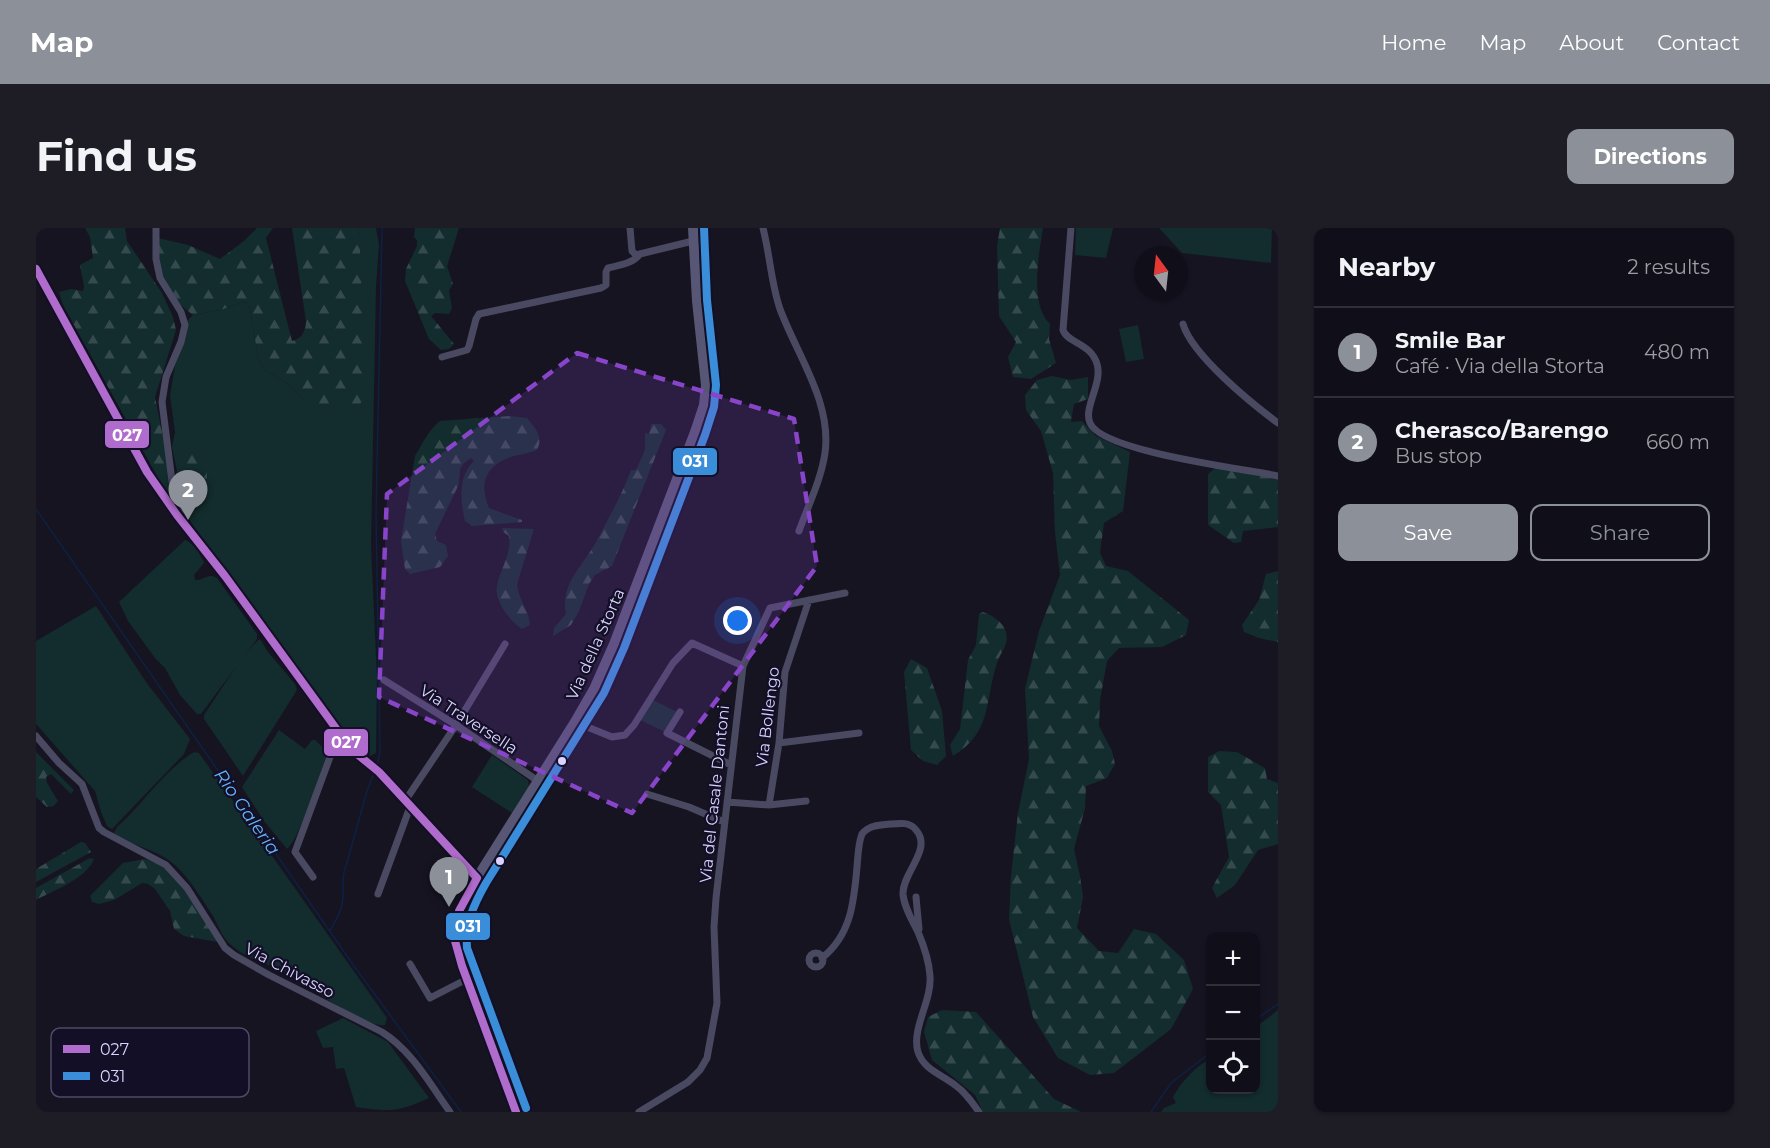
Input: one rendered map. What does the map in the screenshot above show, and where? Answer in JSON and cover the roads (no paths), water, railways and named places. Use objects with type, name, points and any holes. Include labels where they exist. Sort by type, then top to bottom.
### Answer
[{"type":"main road","name":"Via della Storta","points":[[516,1112],[457,950],[455,929],[459,911],[477,878],[594,689],[614,644],[695,432],[704,405],[706,385],[697,301],[693,228]]},
{"type":"street","points":[[156,228],[157,266],[160,279],[181,312],[185,325],[181,342],[166,377],[162,402],[173,489],[184,524]]},
{"type":"street","points":[[630,228],[633,254],[693,242]]},
{"type":"street","points":[[763,228],[780,308],[817,393],[826,429],[822,469],[799,531]]},
{"type":"street","points":[[1071,228],[1064,334],[1088,349],[1097,363],[1098,376],[1089,417],[1090,423],[1096,430],[1129,445],[1169,457],[1278,476]]},
{"type":"street","points":[[442,357],[466,350],[479,314],[601,288],[606,285],[608,268],[635,261],[640,254]]},
{"type":"street","points":[[36,269],[147,472],[184,524],[300,676],[351,748],[379,772],[477,878]]},
{"type":"street","points":[[1183,324],[1189,339],[1210,365],[1278,423]]},
{"type":"street","points":[[809,600],[845,593]]},
{"type":"street","name":"Via del Casale Dantoni","points":[[639,1112],[688,1082],[700,1070],[707,1058],[717,1002],[715,914],[742,666],[770,608],[809,600]]},
{"type":"street","name":"Via Bollengo","points":[[769,806],[779,743],[785,672],[809,600]]},
{"type":"street","points":[[378,894],[408,804],[505,644]]},
{"type":"street","points":[[575,722],[612,737],[625,735],[634,725],[674,663],[692,644],[742,666]]},
{"type":"street","name":"Via Traversella","points":[[384,680],[456,725],[537,781]]},
{"type":"street","points":[[680,712],[667,733],[731,765]]},
{"type":"street","points":[[779,743],[859,733]]},
{"type":"street","name":"Via Chivasso","points":[[36,736],[59,763],[82,784],[99,828],[166,865],[187,888],[225,948],[234,956],[382,1032],[397,1042],[407,1052],[450,1112]]},
{"type":"street","points":[[313,877],[295,852],[330,757],[343,738]]},
{"type":"street","points":[[647,795],[688,807],[724,822]]},
{"type":"street","points":[[727,802],[769,806],[806,801]]},
{"type":"street","points":[[822,958],[839,941],[848,925],[854,899],[860,840],[864,831],[873,826],[904,823],[914,828],[920,835],[921,848],[903,890],[906,905],[929,965],[930,982],[928,999],[917,1039],[919,1055],[929,1069],[954,1084],[965,1094],[979,1112]]},
{"type":"street","points":[[916,897],[919,934]]},
{"type":"street","points":[[410,964],[430,998],[467,979]]},
{"type":"waterway","points":[[377,767],[380,752],[376,514],[382,228]]},
{"type":"waterway","name":"Rio Galeria","points":[[36,509],[354,966],[461,1112]]},
{"type":"waterway","points":[[330,931],[341,908],[344,871],[375,771]]},
{"type":"waterway","points":[[1260,1016],[1278,1004]]},
{"type":"waterway","points":[[1151,1112],[1171,1083],[1206,1056]]},
{"type":"place","name":"Cherasco/Barengo","points":[[188,520]]},
{"type":"place","name":"Smile Bar","points":[[449,907]]}]
